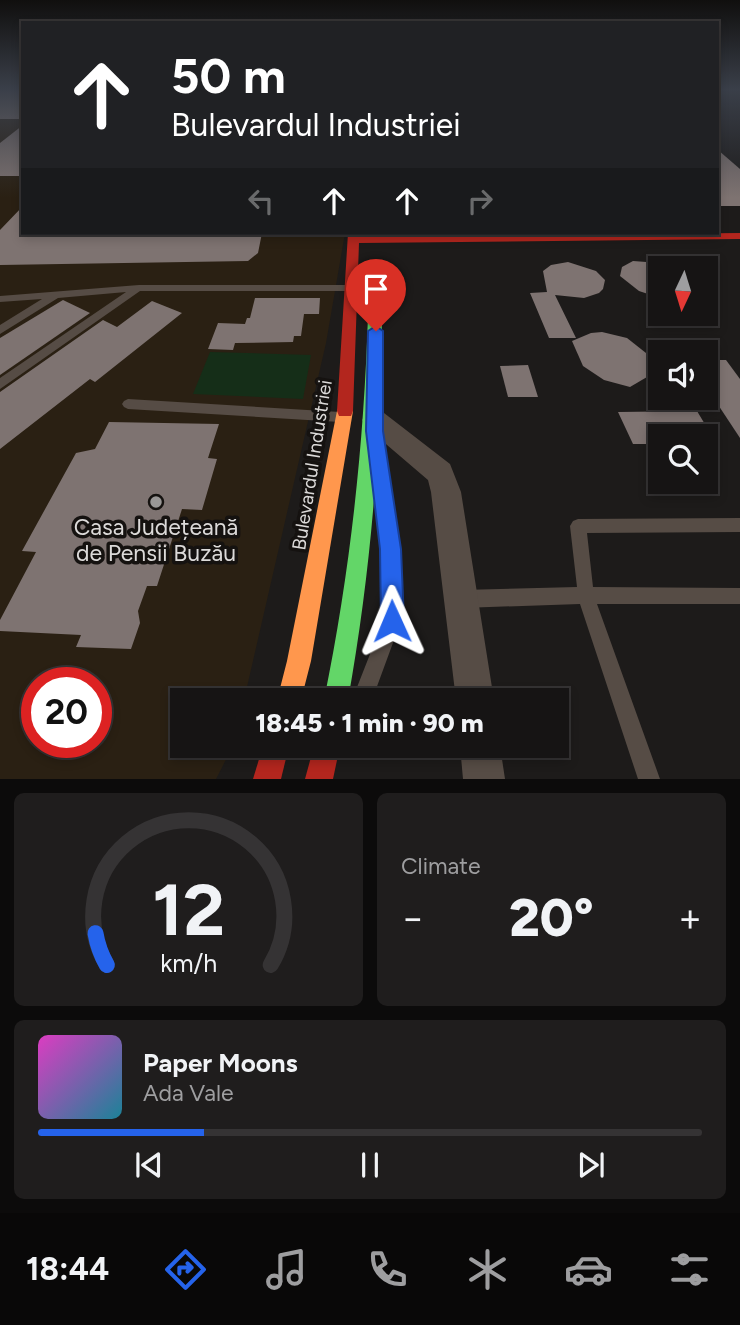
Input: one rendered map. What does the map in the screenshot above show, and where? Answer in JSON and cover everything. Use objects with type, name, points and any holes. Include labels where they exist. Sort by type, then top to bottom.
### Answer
[{"type":"main road","points":[[354,237],[374,242],[740,236]]},
{"type":"main road","name":"Bulevardul Industriei","points":[[292,688],[344,417],[354,237]]},
{"type":"main road","points":[[338,688],[354,598],[374,426],[375,292]]},
{"type":"main road","points":[[267,779],[273,758]]},
{"type":"main road","points":[[319,779],[324,758]]},
{"type":"street","points":[[374,426],[440,473],[446,492],[473,688]]},
{"type":"street","points":[[481,758],[484,779]]},
{"type":"lane","points":[[0,384],[139,288]]},
{"type":"lane","points":[[0,299],[139,288],[352,288]]},
{"type":"lane","points":[[0,330],[54,296]]},
{"type":"lane","points":[[128,404],[344,417]]},
{"type":"lane","points":[[367,688],[392,621],[391,549],[374,426]]},
{"type":"lane","points":[[649,779],[586,595],[578,526],[740,525]]},
{"type":"lane","points":[[462,599],[586,595],[740,596]]},
{"type":"lane","points":[[333,779],[341,758]]},
{"type":"shaded area","points":[[0,125],[21,125],[21,235],[345,235],[326,343],[247,688],[170,688],[170,758],[227,758],[216,779],[0,779]]},
{"type":"green space","points":[[210,352],[311,355],[303,399],[193,394]]},
{"type":"building","points":[[21,127],[21,176],[0,176],[0,143]]},
{"type":"building","points":[[719,151],[740,169],[740,206],[719,206]]},
{"type":"building","points":[[21,208],[21,235],[262,235],[258,253],[248,261],[0,265],[0,230]]},
{"type":"building","points":[[633,261],[648,262],[648,294],[639,291],[620,276],[622,267]]},
{"type":"building","points":[[568,262],[596,271],[605,280],[603,289],[584,298],[555,295],[576,338],[549,338],[530,293],[547,292],[543,271],[551,265]]},
{"type":"building","points":[[255,298],[320,298],[319,314],[304,314],[301,336],[294,336],[293,342],[235,343],[233,350],[208,349],[218,323],[245,324],[247,318],[250,318]]},
{"type":"building","points":[[63,300],[90,313],[0,375],[0,338]]},
{"type":"building","points":[[152,301],[182,313],[95,382],[90,379],[0,449],[0,392],[103,320],[117,327]]},
{"type":"building","points":[[602,332],[627,338],[648,356],[647,377],[630,387],[604,380],[583,366],[572,341],[591,333]]},
{"type":"building","points":[[718,360],[726,360],[740,379],[740,438],[718,405]]},
{"type":"building","points":[[528,365],[538,397],[508,397],[500,366]]},
{"type":"building","points":[[697,411],[705,424],[648,424],[648,444],[633,444],[618,412]]},
{"type":"building","points":[[109,422],[219,424],[208,458],[217,459],[202,510],[182,509],[157,586],[147,586],[138,611],[140,623],[131,649],[76,647],[81,635],[0,631],[0,620],[36,552],[22,551],[76,453],[95,449]]},
{"type":"traffic: fast","points":[[338,688],[353,604],[365,508],[375,315]]},
{"type":"traffic: slow","points":[[292,688],[345,411]]},
{"type":"traffic: jam","points":[[345,411],[354,235]]},
{"type":"traffic: jam","points":[[354,240],[740,236]]},
{"type":"traffic: jam","points":[[267,779],[273,758]]},
{"type":"traffic: jam","points":[[319,779],[324,758]]},
{"type":"place","name":"Casa Județeană de Pensii Buzău","points":[[156,502]]},
{"type":"route","points":[[376,331],[374,431],[391,549],[392,621]]}]
